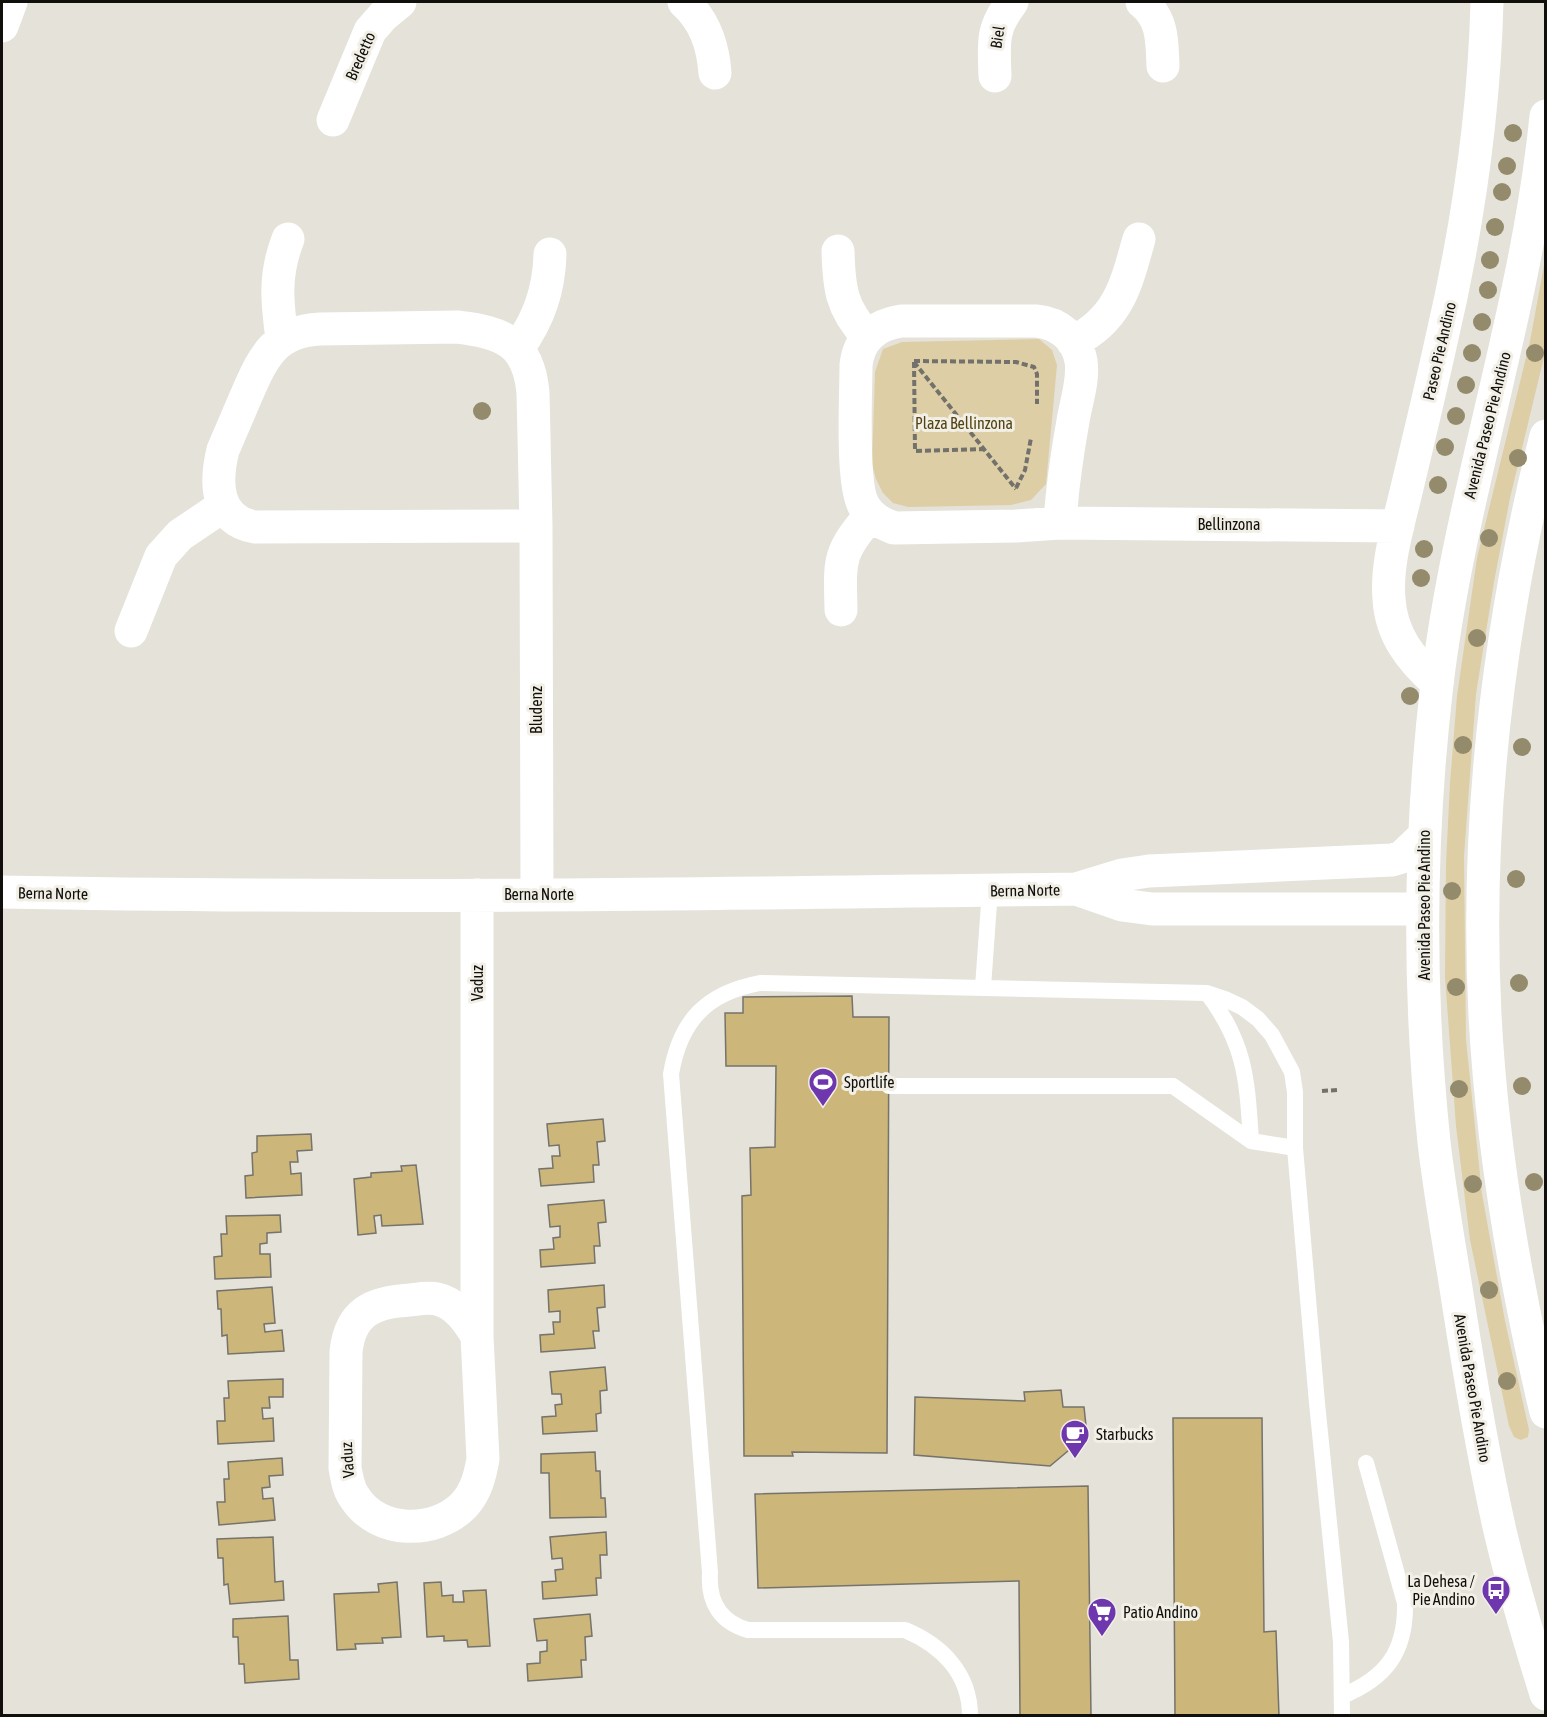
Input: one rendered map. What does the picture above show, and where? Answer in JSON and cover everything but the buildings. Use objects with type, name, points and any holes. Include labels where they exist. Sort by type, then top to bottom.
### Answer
[{"type":"street","points":[[2,26],[11,2]]},
{"type":"street","name":"Bredetto","points":[[333,120],[370,31],[400,2]]},
{"type":"street","points":[[684,2],[701,21],[709,37],[714,55],[715,73]]},
{"type":"street","name":"Biel","points":[[995,76],[994,36],[1000,18],[1012,2]]},
{"type":"street","points":[[1142,2],[1152,11],[1160,26],[1163,66]]},
{"type":"street","name":"Paseo Pie Andino","points":[[1437,683],[1419,667],[1404,647],[1390,613],[1389,582],[1398,526],[1460,256],[1473,171],[1488,2]]},
{"type":"street","name":"Avenida Paseo Pie Andino","points":[[1545,116],[1535,199],[1522,274],[1467,506],[1450,598],[1437,683],[1423,837],[1422,909],[1427,1065],[1445,1222],[1484,1455],[1507,1557],[1545,1694]]},
{"type":"street","points":[[282,339],[277,302],[277,279],[280,258],[288,239]]},
{"type":"street","points":[[1073,342],[1098,326],[1110,315],[1119,301],[1139,239]]},
{"type":"street","points":[[838,251],[838,274],[843,301],[848,312],[867,336]]},
{"type":"street","points":[[536,526],[244,525],[234,519],[223,506],[219,477],[223,450],[260,363],[282,339],[307,329],[457,327],[489,333],[518,348],[542,306],[549,273],[550,254]]},
{"type":"street","points":[[841,610],[843,554],[851,538],[871,515],[858,494],[856,365],[867,336],[877,328],[889,323],[901,321],[1036,321],[1055,325],[1065,332],[1078,352],[1082,373],[1065,470],[1060,523]]},
{"type":"street","name":"Bludenz","points":[[518,348],[532,375],[536,526],[537,894]]},
{"type":"street","points":[[1545,436],[1509,610],[1496,705],[1487,800],[1483,908],[1485,1015],[1492,1102],[1515,1270],[1538,1339],[1545,1412]]},
{"type":"street","points":[[131,631],[161,556],[180,535],[223,506]]},
{"type":"street","name":"Bellinzona","points":[[871,515],[881,523],[894,528],[1060,523],[1398,526]]},
{"type":"street","name":"Berna Norte","points":[[2,892],[477,895],[1076,889],[1122,875],[1149,871],[1392,860],[1402,857],[1423,837]]},
{"type":"street","name":"Berna Norte","points":[[1076,889],[1122,905],[1152,909],[1422,909]]},
{"type":"street","name":"Vaduz","points":[[477,895],[477,1252],[477,1336],[483,1460],[474,1491],[458,1510],[438,1522],[411,1526],[386,1523],[363,1509],[348,1483],[345,1468],[347,1338],[360,1316],[379,1304],[437,1299],[459,1282],[470,1268],[477,1252]]},
{"type":"street","points":[[437,1299],[457,1310],[477,1336]]},
{"type":"lane","points":[[983,987],[990,890]]},
{"type":"lane","points":[[970,1716],[966,1689],[957,1671],[933,1644],[919,1636],[904,1630],[748,1630],[736,1627],[726,1620],[717,1611],[711,1599],[671,1074],[682,1034],[694,1017],[723,993],[741,987],[760,983],[1207,993],[1234,1003],[1258,1019],[1272,1035],[1292,1072],[1295,1092],[1295,1148],[1341,1641],[1342,1716]]},
{"type":"lane","points":[[1207,993],[1229,1025],[1240,1051],[1246,1079],[1251,1141]]},
{"type":"lane","points":[[889,1086],[1173,1086],[1251,1141],[1295,1148]]},
{"type":"lane","points":[[1342,1696],[1361,1688],[1379,1676],[1392,1659],[1401,1640],[1405,1622],[1405,1603],[1366,1463]]},
{"type":"path","points":[[914,361],[1017,362],[1034,367],[1037,374],[1036,411]]},
{"type":"path","points":[[914,361],[1016,488]]},
{"type":"path","points":[[914,361],[915,451],[985,449]]},
{"type":"path","points":[[1016,526],[1016,488],[1025,470],[1032,435]]},
{"type":"green space","points":[[1545,260],[1545,353],[1510,498],[1494,582],[1476,694],[1464,856],[1466,1040],[1482,1194],[1505,1321],[1529,1430],[1528,1437],[1521,1440],[1514,1437],[1509,1426],[1470,1240],[1456,1126],[1445,977],[1446,864],[1457,696],[1477,558],[1530,341]]},
{"type":"green space","name":"Plaza Bellinzona","points":[[1039,339],[1052,350],[1057,365],[1046,484],[1031,500],[1011,505],[908,507],[893,503],[883,493],[872,464],[875,372],[883,349],[902,342]]},
{"type":"place","name":"Sportlife","points":[[823,1108]]},
{"type":"place","name":"Starbucks","points":[[1075,1460]]},
{"type":"place","name":"La Dehesa / Pie Andino","points":[[1496,1616]]},
{"type":"place","name":"Patio Andino","points":[[1102,1638]]}]
